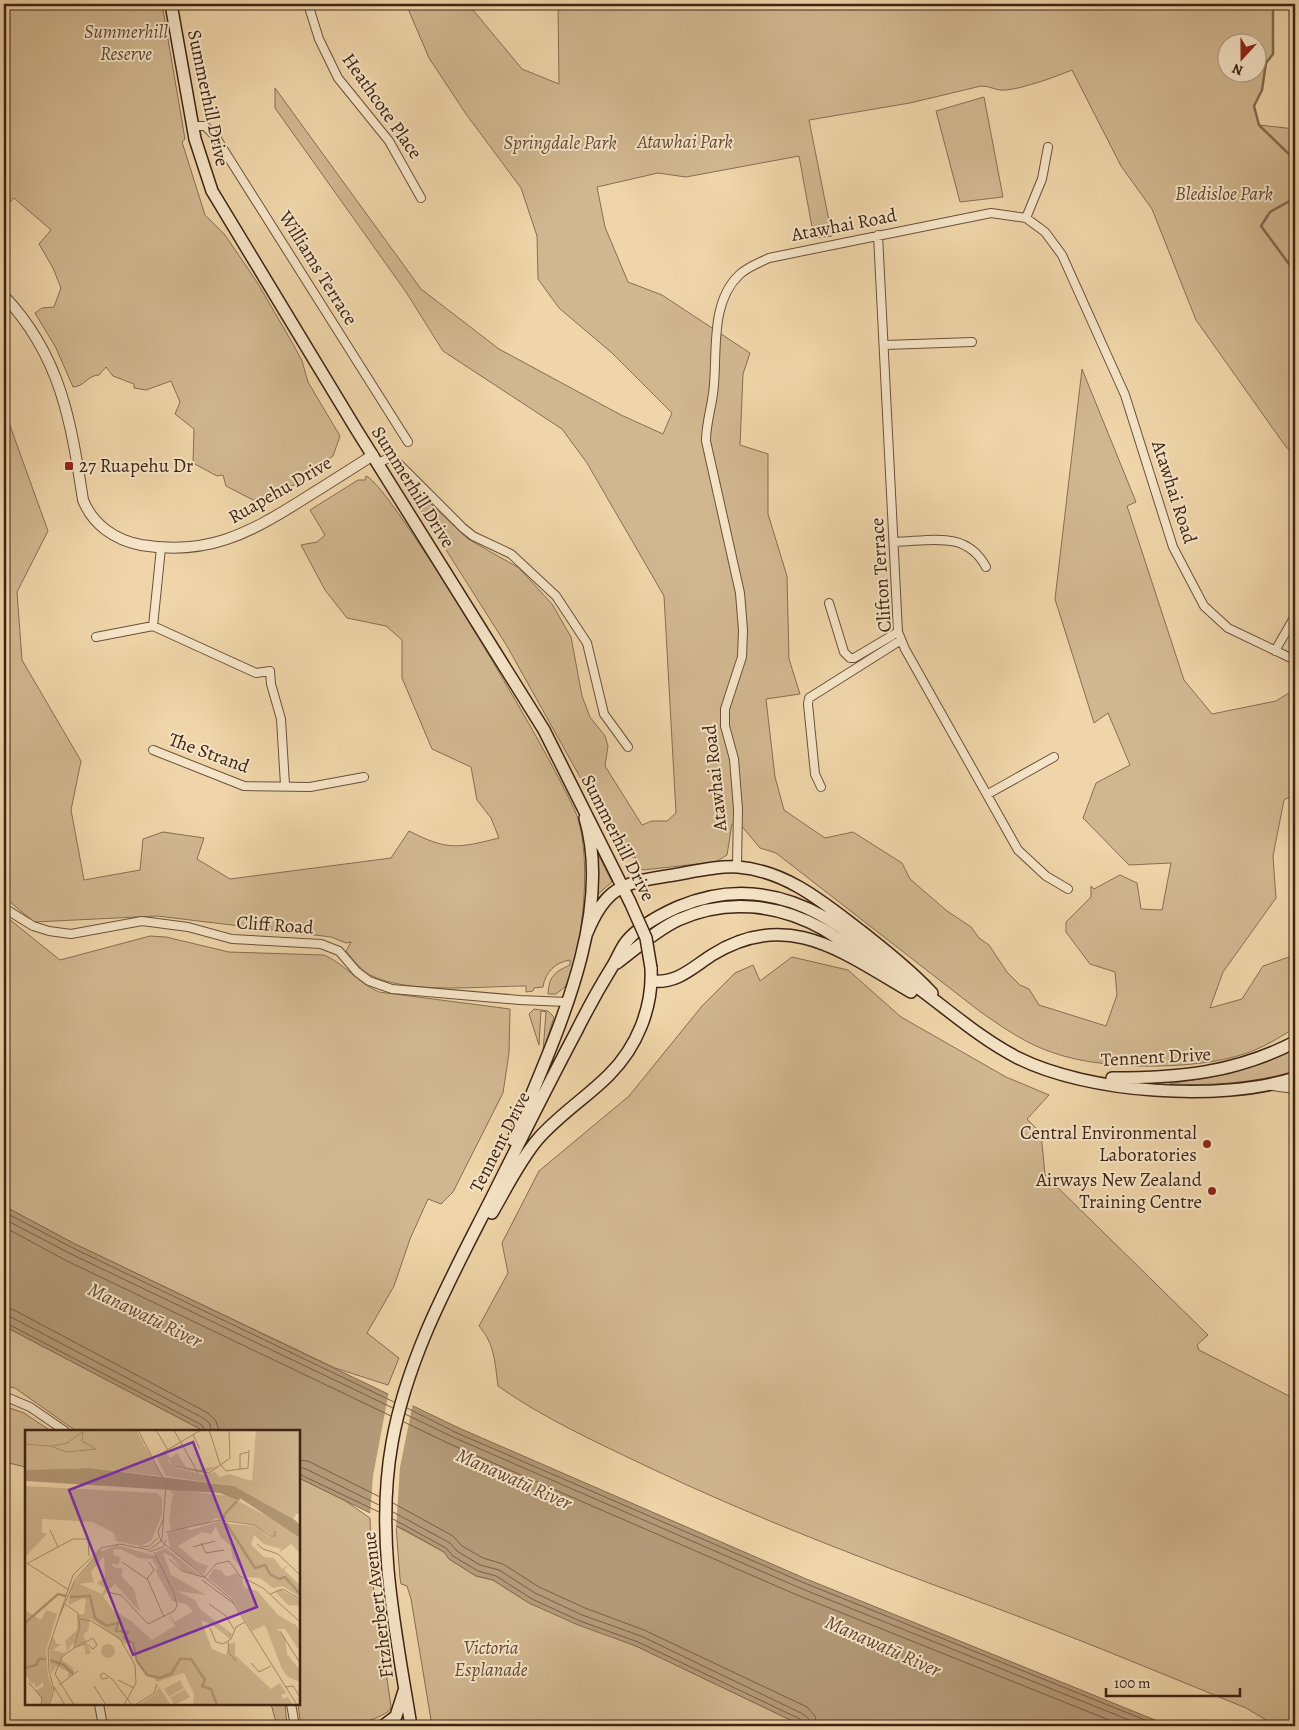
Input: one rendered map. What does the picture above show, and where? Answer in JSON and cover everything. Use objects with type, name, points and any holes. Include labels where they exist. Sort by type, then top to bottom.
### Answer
[{"type":"main road","name":"Summerhill Drive","points":[[171,4],[192,126],[202,167],[222,210],[514,680],[578,794],[646,938],[651,980],[648,1006],[640,1031],[609,1075],[559,1116],[536,1141],[455,1272]]},
{"type":"main road","points":[[486,1209],[577,975],[587,933],[591,858],[587,826],[578,794]]},
{"type":"main road","points":[[587,933],[606,899],[623,886],[645,880],[737,866],[777,875],[810,893],[910,969],[956,1017]]},
{"type":"main road","name":"Tennent Drive","points":[[424,1335],[562,1058],[626,943],[653,920],[700,900],[736,894],[781,899],[824,916],[862,941],[888,967],[956,1017],[1020,1058],[1073,1078],[1168,1090],[1214,1091],[1271,1086],[1295,1078]]},
{"type":"main road","points":[[651,980],[666,982],[678,978],[733,944],[763,936],[791,935],[813,939],[836,947],[956,1017]]},
{"type":"main road","name":"Tennent Drive","points":[[1073,1078],[1145,1078],[1208,1073],[1243,1065],[1295,1042]]},
{"type":"main road","name":"Fitzherbert Avenue","points":[[412,1726],[389,1585],[385,1531],[386,1483],[392,1443],[406,1385],[424,1335]]},
{"type":"main road","points":[[383,1726],[396,1716],[405,1688]]},
{"type":"street","name":"Heathcote Place","points":[[308,4],[319,39],[338,78],[389,141],[421,198]]},
{"type":"street","name":"Williams Terrace","points":[[192,126],[205,126],[215,136],[408,442]]},
{"type":"street","points":[[1026,218],[1042,179],[1048,147]]},
{"type":"street","name":"Atawhai Road","points":[[737,866],[738,809],[734,759],[725,726],[725,709],[742,657],[743,630],[740,594],[706,441],[706,421],[714,387],[718,316],[726,291],[740,274],[780,254],[991,213],[1026,218],[1045,232],[1066,264],[1125,395],[1173,547],[1195,592],[1204,606],[1228,628],[1295,660]]},
{"type":"street","name":"Clifton Terrace","points":[[878,235],[900,636],[1018,850],[1046,876],[1068,889]]},
{"type":"street","name":"Ruapehu Drive","points":[[4,296],[29,327],[54,369],[65,400],[72,429],[87,509],[100,525],[120,538],[161,548],[196,547],[244,534],[376,459]]},
{"type":"street","points":[[885,345],[972,342]]},
{"type":"street","points":[[376,459],[389,458],[395,460],[463,528],[473,536],[511,554],[556,596],[587,643],[604,714],[628,747]]},
{"type":"street","points":[[895,542],[946,541],[963,543],[977,552],[986,567]]},
{"type":"street","points":[[153,626],[161,548]]},
{"type":"street","points":[[829,603],[844,652],[850,658],[854,658],[900,636]]},
{"type":"street","points":[[1275,651],[1295,616]]},
{"type":"street","points":[[96,637],[153,626],[256,672],[270,670],[271,684],[281,718],[285,785]]},
{"type":"street","points":[[821,787],[815,774],[809,698],[900,636]]},
{"type":"street","name":"The Strand","points":[[153,750],[244,786],[285,785],[310,787],[364,777]]},
{"type":"street","points":[[988,794],[1054,757]]},
{"type":"street","name":"Cliff Road","points":[[4,908],[33,926],[49,931],[71,934],[142,921],[188,927],[232,939],[321,944],[339,951],[356,972],[369,981],[392,989],[567,1002]]},
{"type":"street","points":[[1271,1086],[1295,1089]]},
{"type":"street","points":[[4,1396],[30,1407],[64,1430]]},
{"type":"street","points":[[100,1705],[103,1726]]},
{"type":"street","points":[[292,1705],[295,1726]]},
{"type":"green space","name":"Summerhill Reserve","points":[[4,4],[162,4],[185,139],[182,142],[205,215],[225,235],[257,282],[302,361],[308,382],[340,436],[333,456],[302,482],[253,500],[226,486],[223,475],[217,476],[193,463],[194,429],[175,414],[180,402],[171,381],[146,390],[134,388],[134,384],[113,376],[106,367],[99,375],[73,387],[56,348],[35,313],[42,308],[54,307],[61,288],[53,268],[39,244],[51,230],[14,198],[4,208]]},
{"type":"green space","points":[[406,4],[468,4],[522,69],[559,84],[558,4],[1273,4],[1273,54],[1266,63],[1266,32],[1216,32],[1216,82],[1263,82],[1262,90],[1254,106],[1259,125],[1295,129],[1295,454],[1286,447],[1196,320],[1152,209],[1121,166],[1072,70],[1015,89],[1000,90],[981,86],[910,103],[809,120],[832,236],[814,238],[799,156],[686,177],[658,173],[597,187],[605,227],[628,282],[662,295],[750,353],[743,374],[740,445],[768,454],[768,514],[787,576],[789,659],[800,694],[766,699],[775,777],[784,810],[825,838],[853,832],[902,863],[910,879],[947,911],[971,927],[979,938],[989,945],[1007,972],[1020,985],[1029,989],[1039,1005],[1106,1026],[1117,995],[1115,972],[1090,964],[1066,932],[1066,922],[1091,897],[1091,886],[1094,889],[1120,875],[1137,883],[1141,909],[1162,910],[1171,863],[1129,865],[1083,818],[1096,783],[1130,765],[1108,713],[1094,723],[1055,599],[1082,369],[1136,502],[1127,506],[1184,680],[1212,714],[1276,701],[1295,689],[1295,794],[1284,800],[1273,856],[1276,898],[1223,972],[1210,1008],[1242,999],[1263,966],[1295,955],[1295,1028],[1255,1050],[1210,1062],[1155,1066],[1100,1063],[1075,1059],[1054,1053],[1014,1035],[978,1010],[776,853],[760,848],[740,824],[732,824],[727,855],[716,862],[643,870],[638,868],[635,857],[622,858],[614,838],[507,646],[396,471],[468,539],[519,568],[552,604],[571,637],[582,696],[590,717],[605,736],[608,746],[605,766],[642,825],[652,821],[667,821],[676,813],[664,596],[587,463],[562,429],[443,351],[406,292],[275,108],[275,88],[421,289],[499,349],[621,415],[663,434],[672,413],[612,353],[559,308],[538,279],[537,236],[521,188],[466,114],[429,58]]},
{"type":"green space","points":[[984,97],[1003,197],[960,202],[936,111]]},
{"type":"green space","points":[[4,409],[48,531],[17,592],[22,660],[81,761],[71,810],[84,880],[140,870],[143,839],[163,832],[204,838],[197,859],[230,879],[391,858],[409,831],[434,842],[453,846],[499,838],[491,818],[477,800],[471,767],[432,749],[402,678],[402,640],[386,626],[347,618],[325,590],[301,545],[317,542],[325,535],[310,510],[358,480],[365,480],[366,476],[382,492],[408,528],[477,636],[513,695],[567,793],[578,819],[584,857],[584,903],[577,949],[572,970],[565,987],[556,994],[548,994],[551,979],[560,970],[570,965],[570,960],[556,965],[546,977],[543,987],[534,988],[533,991],[526,992],[526,986],[447,988],[405,985],[370,975],[346,951],[351,942],[346,943],[331,937],[157,916],[34,922],[4,897]]},
{"type":"green space","points":[[592,842],[612,882],[597,895],[592,905]]},
{"type":"green space","points":[[4,915],[60,960],[150,936],[166,937],[229,952],[324,955],[338,963],[364,984],[379,992],[510,1009],[509,1053],[503,1093],[453,1192],[441,1204],[428,1199],[410,1239],[394,1286],[367,1333],[399,1358],[388,1385],[335,1368],[75,1244],[4,1206]]},
{"type":"green space","points":[[792,957],[848,970],[901,1017],[1006,1077],[1049,1095],[1027,1119],[1041,1133],[1045,1175],[1208,1335],[1197,1345],[1199,1350],[1295,1399],[1295,1726],[1276,1726],[1246,1708],[1147,1667],[770,1521],[687,1485],[570,1429],[533,1409],[498,1386],[491,1347],[479,1326],[508,1273],[502,1243],[539,1171],[629,1096],[702,1006],[735,973],[753,965],[760,981]]},
{"type":"green space","points":[[534,1009],[548,1011],[554,1017],[543,1052],[546,1012],[541,1011],[539,1045],[529,1014]]},
{"type":"green space","points":[[1295,1048],[1295,1071],[1232,1083],[1169,1084],[1229,1074],[1267,1062]]},
{"type":"green space","points":[[4,1326],[202,1430],[75,1430],[15,1388],[4,1386]]},
{"type":"green space","points":[[4,1406],[24,1413],[50,1430],[25,1430],[25,1467],[4,1462]]},
{"type":"green space","points":[[300,1478],[344,1500],[370,1518],[372,1577],[391,1706],[390,1710],[381,1716],[359,1723],[301,1726],[298,1705],[300,1705]]},
{"type":"green space","name":"Victoria Esplanade","points":[[396,1526],[444,1552],[449,1559],[476,1576],[493,1580],[529,1603],[636,1646],[803,1726],[432,1726],[411,1599],[407,1586],[401,1584]]},
{"type":"green space","points":[[271,1705],[285,1705],[287,1726],[277,1726]]},
{"type":"water","name":"Manawatū River","points":[[4,1206],[75,1244],[459,1428],[804,1578],[1170,1726],[803,1726],[636,1646],[578,1625],[529,1603],[493,1580],[476,1576],[449,1559],[444,1552],[407,1531],[300,1478],[300,1430],[202,1430],[4,1326]]},
{"type":"pier","points":[[389,1391],[413,1403],[400,1467],[396,1529],[370,1516],[373,1476]]},
{"type":"waterway","points":[[1273,4],[1273,54],[1266,63],[1262,90],[1254,106],[1259,125],[1295,160]]},
{"type":"waterway","points":[[1295,198],[1270,212],[1261,226],[1289,264],[1295,266]]},
{"type":"place","name":"27 Ruapehu Dr","points":[[69,466]]},
{"type":"place","name":"Central Environmental Laboratories","points":[[1207,1144]]},
{"type":"place","name":"Airways New Zealand Training Centre","points":[[1212,1191]]},
{"type":"park label","name":"Atawhai Park","points":[[685,142]]},
{"type":"park label","name":"Springdale Park","points":[[560,143]]},
{"type":"park label","name":"Bledisloe Park","points":[[1224,194]]}]
